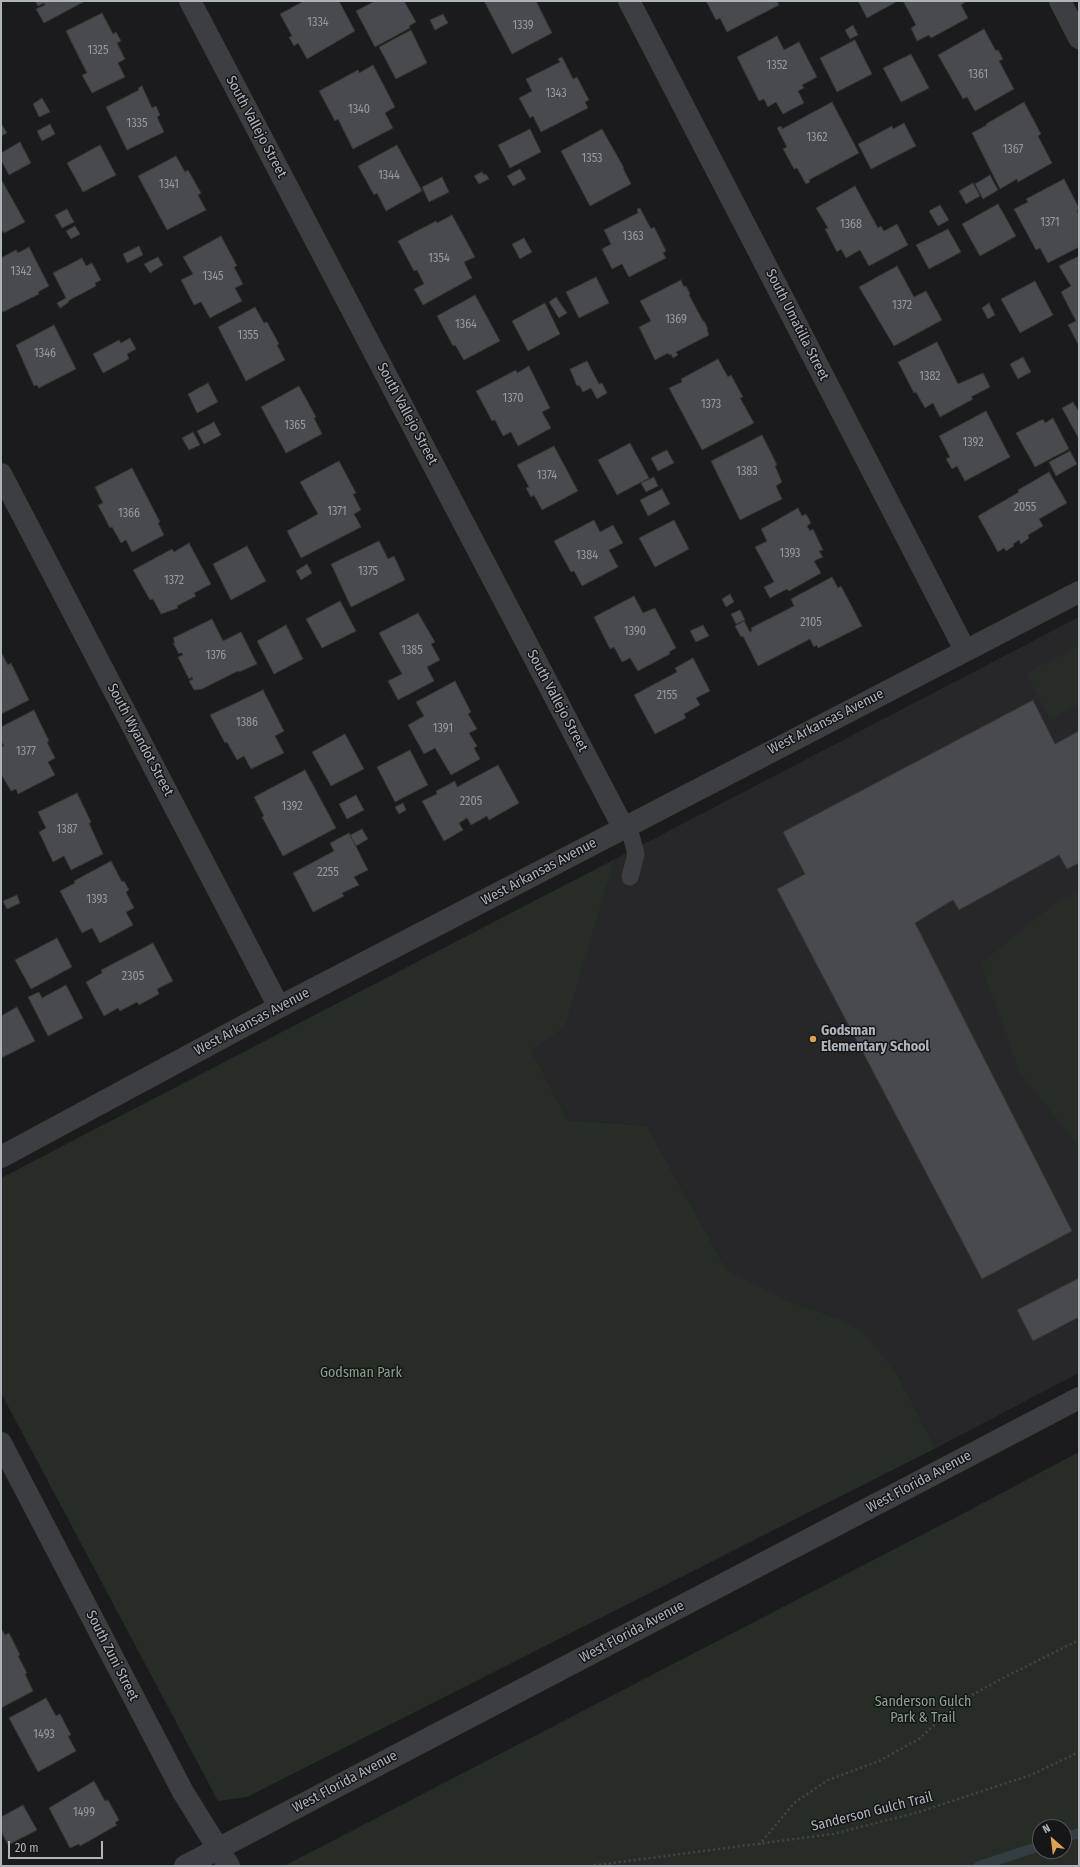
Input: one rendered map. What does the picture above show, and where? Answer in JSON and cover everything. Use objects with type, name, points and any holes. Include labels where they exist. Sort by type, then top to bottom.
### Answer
[{"type":"street","name":"South Vallejo Street","points":[[190,1],[626,826]]},
{"type":"street","name":"South Umatilla Street","points":[[629,1],[965,650]]},
{"type":"street","points":[[1060,1],[1079,38]]},
{"type":"street","name":"South Wyandot Street","points":[[1,474],[279,1007]]},
{"type":"street","name":"West Arkansas Avenue","points":[[1,1157],[279,1007],[1079,592]]},
{"type":"street","name":"West Florida Avenue","points":[[185,1866],[1079,1398]]},
{"type":"street","name":"South Zuni Street","points":[[1,1443],[183,1792],[229,1866]]},
{"type":"lane","points":[[626,826],[636,854],[630,877]]},
{"type":"path","points":[[758,1845],[794,1803],[828,1780],[879,1761],[919,1739],[959,1702],[1079,1640]]},
{"type":"path","name":"Sanderson Gulch Trail","points":[[589,1866],[833,1834],[920,1812],[1031,1775],[1079,1752]]},
{"type":"shaded area","name":"Godsman Elementary School","points":[[1079,617],[1079,1373],[936,1448],[898,1376],[837,1318],[787,1300],[727,1270],[647,1126],[568,1120],[531,1050],[565,1028],[615,859]]},
{"type":"green space","points":[[1079,646],[1079,704],[1050,719],[1026,673]]},
{"type":"green space","name":"Godsman Park","points":[[615,859],[565,1028],[531,1050],[568,1120],[647,1126],[727,1270],[787,1300],[837,1318],[863,1332],[898,1376],[936,1448],[247,1797],[218,1801],[1,1393],[1,1178]]},
{"type":"green space","points":[[1079,890],[1079,1147],[1020,1073],[981,964],[1051,906]]},
{"type":"green space","name":"Sanderson Gulch Park & Trail","points":[[1079,1452],[1079,1866],[284,1866],[964,1513]]},
{"type":"building","points":[[35,1],[85,1],[44,23],[36,9],[45,5],[44,3],[38,6]]},
{"type":"building","points":[[304,1],[339,1],[355,31],[307,59],[298,43],[294,46],[289,37],[292,36],[280,14]]},
{"type":"building","points":[[375,1],[404,1],[416,22],[409,26],[410,28],[375,47],[356,11]]},
{"type":"building","points":[[484,1],[536,1],[552,33],[512,54]]},
{"type":"building","points":[[706,1],[777,1],[779,5],[727,32],[720,18],[716,20]]},
{"type":"building","points":[[858,1],[896,1],[896,2],[867,18]]},
{"type":"building","points":[[903,1],[967,1],[961,5],[968,18],[931,38],[929,35],[917,41],[911,28],[916,25]]},
{"type":"building","points":[[102,13],[113,34],[116,32],[121,41],[117,43],[125,59],[118,63],[125,77],[92,93],[82,75],[87,73],[66,31]]},
{"type":"building","points":[[443,14],[448,23],[435,30],[430,20]]},
{"type":"building","points":[[853,25],[858,35],[850,39],[845,30]]},
{"type":"building","points":[[984,29],[996,51],[998,50],[1003,59],[999,61],[1014,89],[975,111],[967,97],[963,99],[938,55]]},
{"type":"building","points":[[411,30],[427,63],[396,79],[379,47]]},
{"type":"building","points":[[777,36],[784,50],[799,42],[817,77],[802,85],[804,88],[798,91],[804,103],[783,114],[776,102],[768,107],[764,99],[759,101],[737,57]]},
{"type":"building","points":[[855,40],[872,74],[837,92],[820,58]]},
{"type":"building","points":[[911,54],[929,88],[901,102],[883,68]]},
{"type":"building","points":[[562,57],[573,79],[577,77],[589,100],[585,102],[588,108],[541,132],[533,116],[530,118],[519,98],[532,91],[526,79],[560,62],[558,59]]},
{"type":"building","points":[[373,65],[395,107],[385,113],[393,128],[353,149],[338,119],[335,121],[319,91],[358,70],[359,73]]},
{"type":"building","points":[[142,86],[152,108],[156,106],[160,115],[157,117],[164,132],[127,150],[106,107],[139,90],[138,88]]},
{"type":"building","points":[[42,98],[50,112],[39,117],[33,104]]},
{"type":"building","points":[[832,102],[859,153],[809,180],[810,182],[806,184],[797,168],[794,169],[783,149],[787,147],[777,128],[781,126],[782,129]]},
{"type":"building","points":[[1024,102],[1041,134],[1038,136],[1052,163],[1018,182],[1017,179],[1000,189],[972,133]]},
{"type":"building","points":[[1,123],[7,133],[1,136]]},
{"type":"building","points":[[904,123],[916,146],[871,169],[858,144],[892,126],[893,129]]},
{"type":"building","points":[[50,124],[55,134],[42,141],[37,131]]},
{"type":"building","points":[[530,129],[541,152],[510,168],[498,145]]},
{"type":"building","points":[[602,129],[624,168],[631,184],[590,206],[561,151]]},
{"type":"building","points":[[20,142],[31,163],[9,175],[1,160],[1,153]]},
{"type":"building","points":[[100,145],[116,175],[83,192],[67,163]]},
{"type":"building","points":[[397,145],[422,191],[386,211],[377,193],[374,195],[358,166]]},
{"type":"building","points":[[176,156],[185,172],[188,170],[201,193],[198,195],[206,210],[167,230],[138,176]]},
{"type":"building","points":[[520,169],[526,179],[513,186],[507,176]]},
{"type":"building","points":[[482,172],[484,175],[486,174],[489,179],[479,184],[474,176]]},
{"type":"building","points":[[990,175],[998,190],[983,199],[975,184]]},
{"type":"building","points":[[442,177],[449,192],[429,202],[422,187]]},
{"type":"building","points":[[1,179],[25,222],[4,233],[1,229]]},
{"type":"building","points":[[1064,179],[1079,208],[1077,211],[1079,215],[1079,247],[1048,263],[1040,248],[1036,250],[1014,209],[1028,202],[1026,199]]},
{"type":"building","points":[[973,183],[980,196],[966,204],[959,191]]},
{"type":"building","points":[[855,186],[878,228],[881,226],[884,231],[897,224],[908,245],[869,266],[860,250],[846,258],[841,249],[837,252],[825,229],[828,228],[816,208]]},
{"type":"building","points":[[998,204],[1016,236],[980,256],[962,224]]},
{"type":"building","points":[[940,205],[949,220],[938,226],[929,211]]},
{"type":"building","points":[[640,208],[651,229],[654,227],[666,251],[663,253],[666,258],[629,277],[622,264],[612,269],[602,249],[611,244],[604,230],[638,213],[637,209]]},
{"type":"building","points":[[67,209],[74,222],[62,228],[55,215]]},
{"type":"building","points":[[452,215],[475,257],[464,262],[472,278],[423,305],[414,289],[424,284],[417,270],[414,271],[398,241],[436,221],[437,223]]},
{"type":"building","points":[[75,226],[80,234],[71,239],[66,231]]},
{"type":"building","points":[[948,229],[961,252],[929,269],[916,245]]},
{"type":"building","points":[[221,236],[237,266],[234,267],[243,284],[235,288],[242,301],[210,318],[201,302],[194,305],[181,280],[193,274],[183,257]]},
{"type":"building","points":[[524,238],[532,252],[520,259],[512,244]]},
{"type":"building","points":[[139,246],[143,255],[127,263],[123,254]]},
{"type":"building","points":[[29,247],[49,286],[38,292],[39,294],[3,312],[1,309],[1,258],[16,250],[18,253]]},
{"type":"building","points":[[1079,256],[1078,344],[1068,325],[1076,321],[1061,292],[1071,286],[1059,266]]},
{"type":"building","points":[[158,257],[163,265],[150,273],[144,264]]},
{"type":"building","points":[[82,258],[86,266],[92,263],[101,280],[95,283],[96,286],[68,301],[69,302],[60,308],[57,303],[66,298],[53,273]]},
{"type":"building","points":[[897,266],[914,297],[926,291],[942,320],[894,346],[859,287]]},
{"type":"building","points":[[596,277],[609,303],[579,318],[566,292]]},
{"type":"building","points":[[681,280],[684,287],[686,286],[690,294],[689,295],[704,321],[709,335],[676,352],[678,355],[673,358],[671,354],[669,355],[668,353],[655,360],[639,327],[651,321],[640,301]]},
{"type":"building","points":[[1035,281],[1053,315],[1020,333],[1001,299]]},
{"type":"building","points":[[475,295],[500,341],[464,360],[455,345],[453,346],[437,316]]},
{"type":"building","points":[[556,297],[567,313],[559,318],[549,302]]},
{"type":"building","points":[[545,303],[560,334],[528,351],[512,321]]},
{"type":"building","points":[[989,303],[995,315],[988,319],[982,308]]},
{"type":"building","points":[[255,307],[264,323],[267,322],[279,344],[277,345],[285,360],[246,381],[218,327]]},
{"type":"building","points":[[54,325],[76,369],[39,388],[37,385],[34,386],[16,345]]},
{"type":"building","points":[[130,338],[136,349],[127,354],[129,359],[103,373],[93,354],[119,340],[121,343]]},
{"type":"building","points":[[937,342],[958,384],[983,373],[990,387],[971,397],[973,399],[940,417],[933,403],[925,408],[916,392],[914,393],[898,362]]},
{"type":"building","points":[[1023,357],[1031,372],[1018,379],[1010,364]]},
{"type":"building","points":[[718,359],[728,377],[731,375],[743,397],[740,398],[754,423],[702,450],[669,388],[682,382],[681,379]]},
{"type":"building","points":[[587,361],[599,384],[602,383],[607,393],[597,399],[591,388],[583,392],[579,385],[577,386],[570,369]]},
{"type":"building","points":[[529,366],[550,408],[542,412],[551,428],[518,446],[511,432],[503,436],[495,420],[492,421],[476,391],[516,370],[517,373]]},
{"type":"building","points":[[208,383],[218,402],[197,413],[188,394]]},
{"type":"building","points":[[299,386],[316,417],[314,418],[322,434],[286,453],[261,407]]},
{"type":"building","points":[[1073,402],[1079,412],[1079,439],[1062,408]]},
{"type":"building","points":[[986,411],[1010,457],[965,481],[957,466],[952,469],[946,459],[950,457],[939,436]]},
{"type":"building","points":[[1053,418],[1069,449],[1035,467],[1016,433],[1043,419],[1045,423]]},
{"type":"building","points":[[214,422],[221,435],[204,444],[197,431]]},
{"type":"building","points":[[193,432],[200,445],[189,450],[182,438]]},
{"type":"building","points":[[762,435],[777,465],[775,466],[782,482],[776,486],[782,499],[740,520],[711,461]]},
{"type":"building","points":[[630,443],[649,478],[617,495],[598,460]]},
{"type":"building","points":[[554,446],[578,491],[542,510],[534,495],[531,497],[526,488],[529,487],[517,465]]},
{"type":"building","points":[[667,450],[674,463],[658,471],[651,458]]},
{"type":"building","points":[[1070,451],[1077,464],[1056,476],[1049,462]]},
{"type":"building","points":[[339,461],[356,493],[353,494],[361,510],[354,514],[361,527],[301,558],[287,531],[318,514],[300,482]]},
{"type":"building","points":[[132,468],[160,522],[158,523],[164,535],[132,552],[126,540],[121,543],[112,527],[110,528],[98,505],[103,503],[95,487]]},
{"type":"building","points":[[1049,472],[1067,503],[1039,519],[1043,526],[1028,535],[1029,538],[1021,544],[1019,540],[1013,544],[1014,546],[1006,551],[1004,548],[998,552],[978,516]]},
{"type":"building","points":[[654,477],[658,486],[646,492],[641,483]]},
{"type":"building","points":[[662,489],[670,504],[648,516],[640,500]]},
{"type":"building","points":[[798,508],[802,516],[806,514],[811,523],[807,526],[810,531],[813,529],[823,550],[819,551],[823,557],[814,561],[821,573],[789,591],[787,589],[770,598],[764,587],[774,582],[755,547],[767,541],[761,529]]},
{"type":"building","points":[[594,520],[600,532],[613,525],[623,543],[609,550],[618,567],[582,586],[574,571],[571,572],[554,541]]},
{"type":"building","points":[[674,520],[689,549],[655,567],[639,538]]},
{"type":"building","points":[[379,541],[388,559],[394,556],[405,580],[351,607],[331,564]]},
{"type":"building","points":[[189,543],[211,584],[194,593],[196,596],[177,606],[178,608],[161,614],[153,599],[150,600],[133,570],[172,549],[174,552]]},
{"type":"building","points":[[247,546],[266,581],[231,600],[213,564]]},
{"type":"building","points":[[307,564],[312,573],[301,580],[296,571]]},
{"type":"building","points":[[832,577],[838,588],[841,586],[862,626],[818,648],[817,645],[814,647],[810,639],[758,666],[743,636],[741,637],[735,626],[744,621],[750,632],[752,631],[751,628],[794,606],[791,599]]},
{"type":"building","points":[[730,594],[734,602],[726,607],[722,599]]},
{"type":"building","points":[[634,596],[643,613],[655,608],[676,648],[669,652],[670,654],[638,671],[630,658],[622,662],[614,647],[610,649],[594,617]]},
{"type":"building","points":[[340,601],[356,631],[322,648],[306,619]]},
{"type":"building","points":[[740,610],[745,620],[736,624],[731,614]]},
{"type":"building","points":[[418,613],[435,642],[431,644],[440,660],[427,667],[434,681],[398,700],[388,681],[402,674],[379,633]]},
{"type":"building","points":[[212,619],[223,641],[241,632],[257,664],[239,672],[238,671],[202,689],[194,690],[189,681],[193,679],[192,677],[189,679],[178,657],[183,655],[181,652],[179,654],[173,643],[175,643],[173,638]]},
{"type":"building","points":[[286,625],[303,659],[274,674],[257,641]]},
{"type":"building","points":[[703,625],[709,636],[696,642],[690,631]]},
{"type":"building","points":[[1,652],[8,665],[11,663],[29,700],[1,714]]},
{"type":"building","points":[[693,658],[710,691],[696,698],[700,705],[684,714],[686,718],[655,734],[634,695],[677,672],[675,668]]},
{"type":"building","points":[[455,681],[471,712],[468,714],[477,729],[469,733],[477,746],[474,748],[480,759],[451,775],[435,748],[424,754],[408,725],[424,716],[416,702]]},
{"type":"building","points":[[263,690],[284,731],[275,736],[284,753],[251,769],[244,756],[237,760],[227,742],[225,743],[210,715]]},
{"type":"building","name":"Godsman Elementary School","points":[[1033,700],[1055,744],[1079,731],[1079,863],[1067,869],[1059,855],[959,910],[953,900],[915,923],[1072,1231],[982,1279],[777,889],[805,874],[783,832]]},
{"type":"building","points":[[34,710],[49,741],[47,742],[55,758],[48,762],[55,775],[18,794],[16,789],[11,791],[1,774],[1,747],[4,746],[1,741],[1,727]]},
{"type":"building","points":[[345,734],[364,769],[331,786],[312,752]]},
{"type":"building","points":[[410,750],[428,785],[395,802],[377,767]]},
{"type":"building","points":[[498,765],[519,803],[489,820],[487,816],[471,825],[467,818],[459,823],[463,830],[444,841],[422,801],[437,794],[436,791],[455,781],[457,787]]},
{"type":"building","points":[[305,770],[336,828],[283,856],[262,817],[264,816],[254,797]]},
{"type":"building","points":[[77,793],[91,822],[89,823],[103,854],[71,870],[64,856],[53,862],[39,832],[46,828],[38,812]]},
{"type":"building","points":[[356,795],[364,810],[347,819],[339,804]]},
{"type":"building","points":[[403,803],[406,810],[399,814],[395,807]]},
{"type":"building","points":[[362,829],[368,839],[356,846],[350,835]]},
{"type":"building","points":[[349,833],[368,870],[354,877],[359,885],[342,893],[344,896],[313,912],[293,873],[334,851],[330,843]]},
{"type":"building","points":[[111,861],[122,882],[124,881],[129,890],[126,892],[134,908],[126,912],[133,925],[100,943],[92,928],[82,933],[60,891],[75,883],[74,881]]},
{"type":"building","points":[[17,895],[20,903],[7,909],[3,901]]},
{"type":"building","points":[[57,938],[72,967],[31,989],[15,960]]},
{"type":"building","points":[[153,943],[173,981],[157,989],[159,994],[139,1005],[137,1002],[120,1011],[118,1008],[104,1016],[86,982],[102,973],[101,970]]},
{"type":"building","points":[[66,985],[83,1018],[48,1036],[28,997],[39,992],[42,998]]},
{"type":"building","points":[[17,1007],[35,1041],[1,1058],[1,1016]]},
{"type":"building","points":[[1079,1278],[1079,1317],[1033,1341],[1017,1310]]},
{"type":"building","points":[[1,1628],[5,1635],[9,1633],[20,1655],[18,1656],[27,1673],[25,1674],[33,1691],[1,1708]]},
{"type":"building","points":[[46,1698],[56,1716],[60,1714],[71,1735],[68,1736],[76,1751],[38,1772],[9,1718]]},
{"type":"building","points":[[94,1781],[105,1801],[108,1800],[119,1820],[115,1823],[117,1825],[80,1846],[79,1844],[70,1848],[49,1808]]},
{"type":"building","points":[[23,1805],[37,1830],[8,1845],[1,1831],[1,1817]]},
{"type":"waterway","points":[[1072,1835],[1079,1833]]},
{"type":"waterway","points":[[979,1866],[1032,1849]]},
{"type":"place","name":"Godsman Elementary School","points":[[813,1039]]}]
